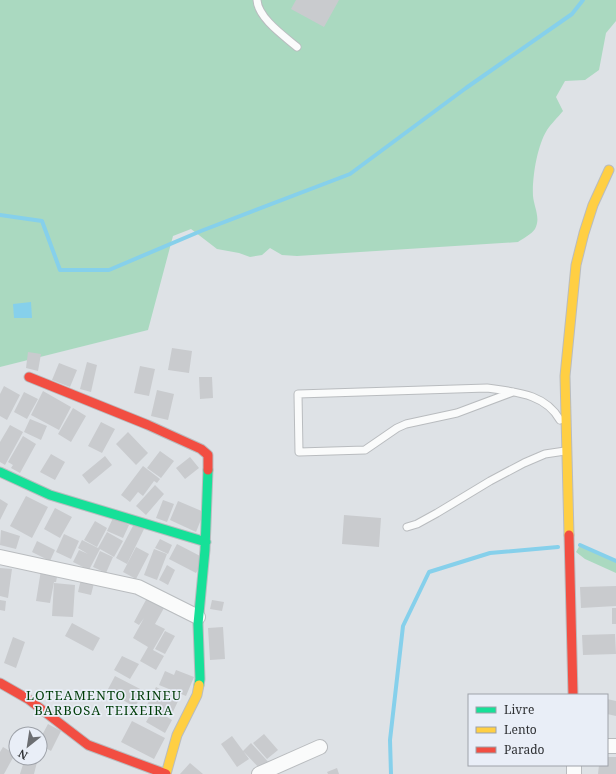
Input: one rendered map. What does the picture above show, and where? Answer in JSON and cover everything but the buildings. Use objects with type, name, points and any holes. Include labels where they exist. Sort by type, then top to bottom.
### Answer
[{"type":"street","points":[[573,694],[565,376],[576,265],[593,205],[609,170]]},
{"type":"street","points":[[0,683],[28,698],[88,745],[166,774],[177,734],[197,695],[200,679],[198,617],[206,542],[208,455],[201,449],[148,425],[29,377]]},
{"type":"street","points":[[0,472],[50,495],[206,542]]},
{"type":"street","points":[[0,557],[138,587],[198,617]]},
{"type":"street","points":[[259,774],[320,747]]},
{"type":"lane","points":[[257,0],[260,11],[297,47]]},
{"type":"lane","points":[[513,392],[457,413],[406,424],[396,428],[365,450],[299,452],[298,394],[487,388],[513,392],[529,395],[552,408],[566,430]]},
{"type":"lane","points":[[407,527],[417,524],[490,481],[524,463],[545,454],[567,451]]},
{"type":"green space","points":[[0,0],[616,0],[616,21],[606,33],[599,70],[585,80],[565,81],[556,97],[563,111],[543,137],[534,171],[533,196],[537,225],[532,233],[518,242],[297,256],[282,255],[270,248],[262,255],[250,257],[239,253],[217,249],[191,229],[173,236],[148,330],[0,367]]},
{"type":"green space","points":[[580,545],[616,561],[616,573],[585,559],[576,552]]},
{"type":"water","points":[[31,302],[32,318],[14,318],[13,304]]},
{"type":"waterway","points":[[0,215],[42,221],[60,270],[109,270],[201,231],[350,174],[466,88],[572,14],[583,0]]},
{"type":"waterway","points":[[580,545],[616,561]]},
{"type":"waterway","points":[[391,774],[390,740],[403,626],[429,572],[490,553],[558,547]]},
{"type":"traffic: fast","points":[[199,685],[198,624],[205,550],[208,470]]},
{"type":"traffic: fast","points":[[0,472],[50,495],[206,542]]},
{"type":"traffic: slow","points":[[569,535],[565,376],[576,265],[593,205],[609,170]]},
{"type":"traffic: slow","points":[[166,774],[177,735],[197,695],[199,685]]},
{"type":"traffic: jam","points":[[29,377],[148,425],[201,449],[208,455],[208,470]]},
{"type":"traffic: jam","points":[[569,535],[573,694]]},
{"type":"traffic: jam","points":[[0,683],[28,699],[88,745],[166,774]]},
{"type":"district","name":"LOTEAMENTO IRINEU BARBOSA TEIXEIRA","points":[[104,702]]}]
